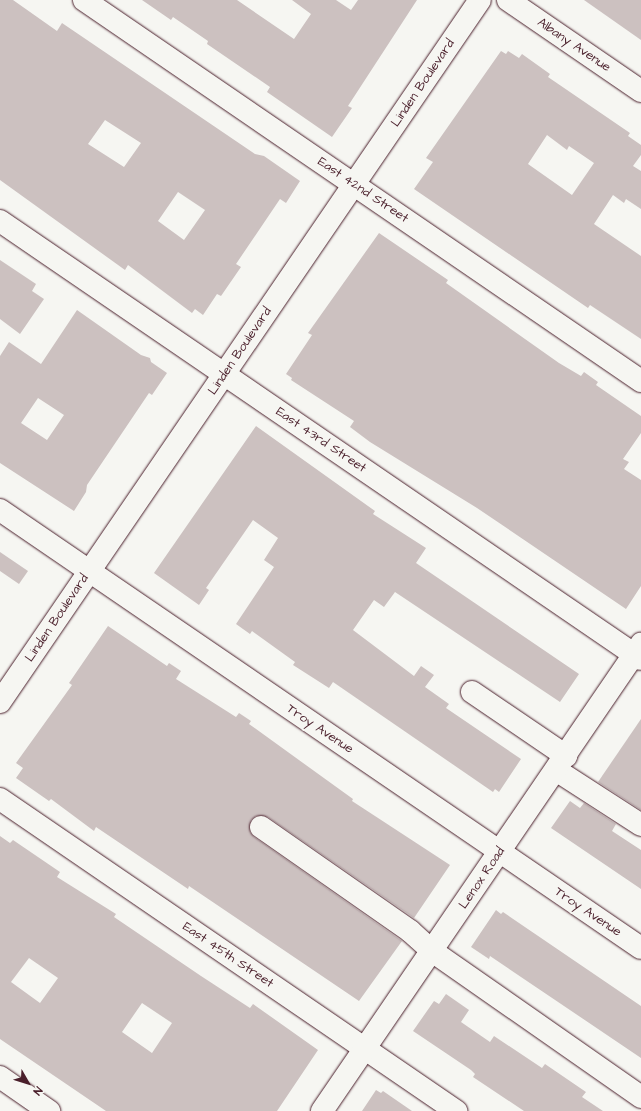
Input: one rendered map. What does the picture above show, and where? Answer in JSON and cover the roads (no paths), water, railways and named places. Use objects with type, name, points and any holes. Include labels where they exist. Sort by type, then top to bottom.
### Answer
[{"type":"main road","name":"East 42nd Street","points":[[84,0],[641,381]]},
{"type":"main road","name":"Linden Boulevard","points":[[0,702],[480,0]]},
{"type":"main road","name":"Albany Avenue","points":[[508,0],[641,91]]},
{"type":"main road","name":"East 43rd Street","points":[[0,221],[224,374],[639,653]]},
{"type":"main road","name":"Troy Avenue","points":[[0,510],[641,948]]},
{"type":"main road","name":"Lenox Road","points":[[322,1111],[366,1050],[561,763],[639,653]]},
{"type":"main road","points":[[472,692],[641,825]]},
{"type":"main road","name":"East 45th Street","points":[[0,799],[456,1111]]},
{"type":"main road","points":[[261,827],[410,931],[432,951],[641,1097]]},
{"type":"main road","points":[[0,1077],[49,1111]]}]
